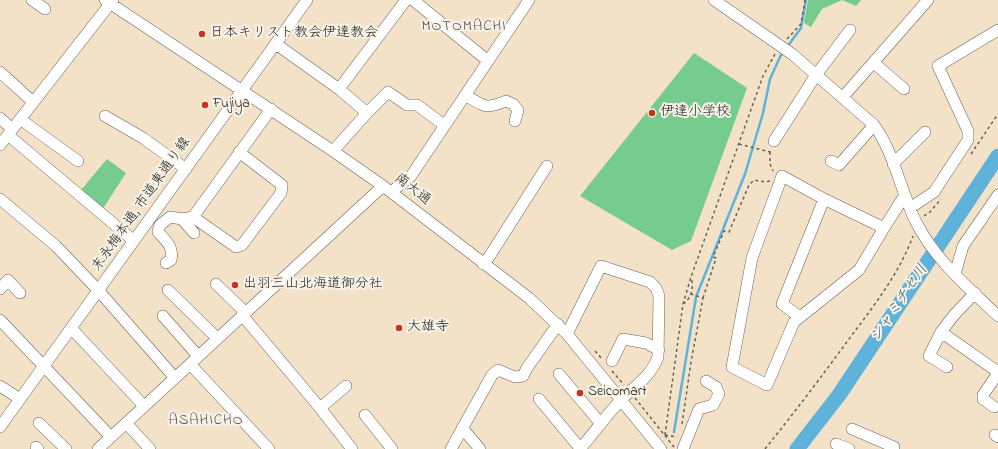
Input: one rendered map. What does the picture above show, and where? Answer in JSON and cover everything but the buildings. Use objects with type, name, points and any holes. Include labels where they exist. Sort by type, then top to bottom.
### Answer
[{"type":"street","points":[[32,0],[45,9]]},
{"type":"street","name":"末永梅本通, 市道東通り線","points":[[0,427],[99,291],[306,0]]},
{"type":"street","points":[[339,89],[406,0]]},
{"type":"street","points":[[413,0],[488,61]]},
{"type":"street","points":[[101,448],[144,406],[244,314],[387,189],[411,176],[529,0]]},
{"type":"street","points":[[714,0],[792,54],[874,125],[882,136],[910,208],[933,249],[952,271],[998,316]]},
{"type":"street","points":[[843,97],[928,0]]},
{"type":"street","points":[[0,145],[109,1]]},
{"type":"street","name":"南大通","points":[[109,1],[271,109],[387,189],[529,298],[567,334],[622,399],[656,447]]},
{"type":"street","points":[[774,141],[816,74],[850,30]]},
{"type":"street","points":[[910,208],[934,192],[968,140],[968,131],[938,66],[998,30]]},
{"type":"street","points":[[276,44],[339,89],[367,113]]},
{"type":"street","points":[[874,63],[904,89]]},
{"type":"street","points":[[0,72],[33,102]]},
{"type":"street","points":[[333,151],[388,92],[407,105],[417,105],[444,125]]},
{"type":"street","points":[[465,95],[485,107],[493,106],[506,100],[513,104],[518,110],[515,121]]},
{"type":"street","points":[[166,263],[171,260],[173,254],[170,246],[158,232],[160,225],[170,217],[182,219],[193,217],[271,109]]},
{"type":"street","points":[[105,116],[143,138],[186,169]]},
{"type":"street","points":[[0,118],[10,132],[134,241]]},
{"type":"street","points":[[20,119],[78,161]]},
{"type":"street","points":[[832,161],[839,165],[874,125]]},
{"type":"street","points":[[893,164],[925,132]]},
{"type":"street","points":[[193,217],[236,247],[242,245],[282,192],[282,185],[239,152]]},
{"type":"street","points":[[483,264],[547,166]]},
{"type":"street","points":[[884,228],[777,177],[752,258],[732,367],[767,385],[794,322],[859,270],[905,195]]},
{"type":"street","points":[[952,271],[963,246],[998,195]]},
{"type":"street","points":[[0,199],[56,246],[99,291],[175,378]]},
{"type":"street","points":[[800,317],[782,304],[824,199]]},
{"type":"street","points":[[182,219],[194,232]]},
{"type":"street","points":[[539,399],[580,449],[622,399],[650,374],[658,357],[659,296],[656,288],[650,282],[601,266],[567,334]]},
{"type":"street","points":[[0,289],[8,280],[20,293]]},
{"type":"street","points":[[216,284],[244,314],[352,449]]},
{"type":"street","points":[[168,290],[217,338]]},
{"type":"street","points":[[947,367],[929,356],[941,332],[974,293]]},
{"type":"street","points":[[163,316],[198,356]]},
{"type":"street","points":[[0,320],[111,437]]},
{"type":"street","points":[[451,449],[492,375],[498,370],[516,376],[523,376],[558,324]]},
{"type":"street","points":[[71,328],[144,406]]},
{"type":"street","points":[[941,332],[998,373],[983,394],[983,399],[994,407]]},
{"type":"street","points":[[612,361],[622,339],[646,343],[658,350]]},
{"type":"street","points":[[190,364],[269,449]]},
{"type":"street","points":[[559,374],[601,424]]},
{"type":"street","points":[[683,449],[699,409],[713,405],[719,394],[716,387],[706,381]]},
{"type":"street","points":[[0,386],[20,399]]},
{"type":"street","points":[[320,408],[346,386]]},
{"type":"street","points":[[365,415],[392,449]]},
{"type":"street","points":[[126,423],[150,449]]},
{"type":"street","points":[[39,424],[66,449]]},
{"type":"street","points":[[462,428],[480,449]]},
{"type":"street","points":[[852,429],[894,447],[893,449]]},
{"type":"street","points":[[836,444],[848,449]]},
{"type":"path","points":[[676,449],[665,436],[684,304],[691,276],[762,76],[781,46],[801,24],[805,0]]},
{"type":"path","points":[[738,144],[761,149]]},
{"type":"path","points":[[681,430],[691,362],[703,298],[716,258],[713,257],[724,231],[729,232],[749,185],[754,180],[769,182],[777,177],[770,164],[770,152]]},
{"type":"path","points":[[765,449],[862,322],[894,275],[920,228]]},
{"type":"path","points":[[684,304],[692,294],[693,284],[691,276]]},
{"type":"path","points":[[692,294],[703,298]]},
{"type":"green space","points":[[808,0],[842,0],[822,9],[811,27],[804,23]]},
{"type":"green space","points":[[842,0],[861,0],[856,6]]},
{"type":"green space","points":[[694,53],[747,88],[691,241],[672,250],[580,196]]},
{"type":"green space","points":[[107,159],[126,173],[102,210],[81,190]]},
{"type":"waterway","points":[[787,47],[801,28],[806,0]]},
{"type":"waterway","points":[[674,432],[696,297],[745,174],[763,113],[770,79],[783,52]]},
{"type":"waterway","name":"シャミチセ川","points":[[797,449],[839,395],[998,156]]},
{"type":"place","name":"日本キリスト教会伊達教会","points":[[202,34]]},
{"type":"place","name":"Fujiya","points":[[205,105]]},
{"type":"place","name":"伊達小学校","points":[[652,113]]},
{"type":"place","name":"出羽三山北海道御分社","points":[[235,285]]},
{"type":"place","name":"大雄寺","points":[[399,328]]},
{"type":"place","name":"Seicomart","points":[[580,393]]},
{"type":"district","name":"MOTOMACHI","points":[[464,28]]},
{"type":"district","name":"ASAHICHO","points":[[206,422]]}]
